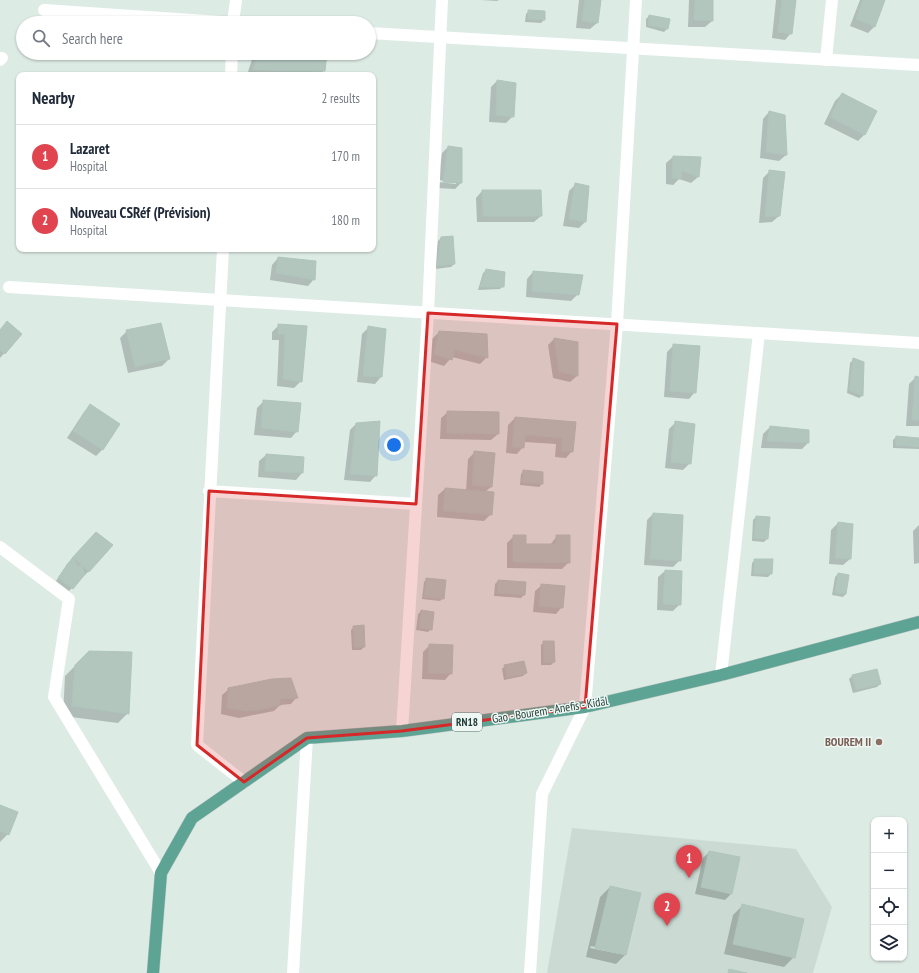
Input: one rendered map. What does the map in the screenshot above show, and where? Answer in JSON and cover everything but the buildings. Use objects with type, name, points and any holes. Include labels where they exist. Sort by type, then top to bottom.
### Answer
[{"type":"main road","name":"Gao - Bourem - Anefis - Kidal","points":[[307,738],[402,731],[585,707],[721,676],[919,622]]},
{"type":"main road","points":[[153,973],[161,873],[192,818],[307,738]]},
{"type":"street","points":[[235,16],[236,0]]},
{"type":"street","points":[[402,731],[428,313],[439,38],[442,0]]},
{"type":"street","points":[[530,973],[542,794],[585,707],[617,324],[636,0]]},
{"type":"street","points":[[826,60],[832,0]]},
{"type":"street","points":[[44,10],[132,16]]},
{"type":"street","points":[[376,34],[919,65]]},
{"type":"street","points":[[231,72],[232,60]]},
{"type":"street","points":[[223,252],[209,491],[197,745],[244,782]]},
{"type":"street","points":[[9,287],[919,343]]},
{"type":"street","points":[[721,676],[759,333]]},
{"type":"street","points":[[209,491],[416,504]]},
{"type":"street","points":[[0,547],[69,599],[54,697],[161,873]]},
{"type":"street","points":[[293,973],[307,738]]},
{"type":"highlighted area","points":[[428,313],[617,324],[585,707],[402,731],[307,738],[244,782],[197,745],[209,491],[416,504]]},
{"type":"shaded area","points":[[572,828],[796,849],[832,907],[813,973],[547,973]]},
{"type":"place","name":"BOUREM II","points":[[879,742]]},
{"type":"place","name":"Lazaret","points":[[689,878]]},
{"type":"place","name":"Nouveau CSRéf (Prévision)","points":[[667,926]]}]
